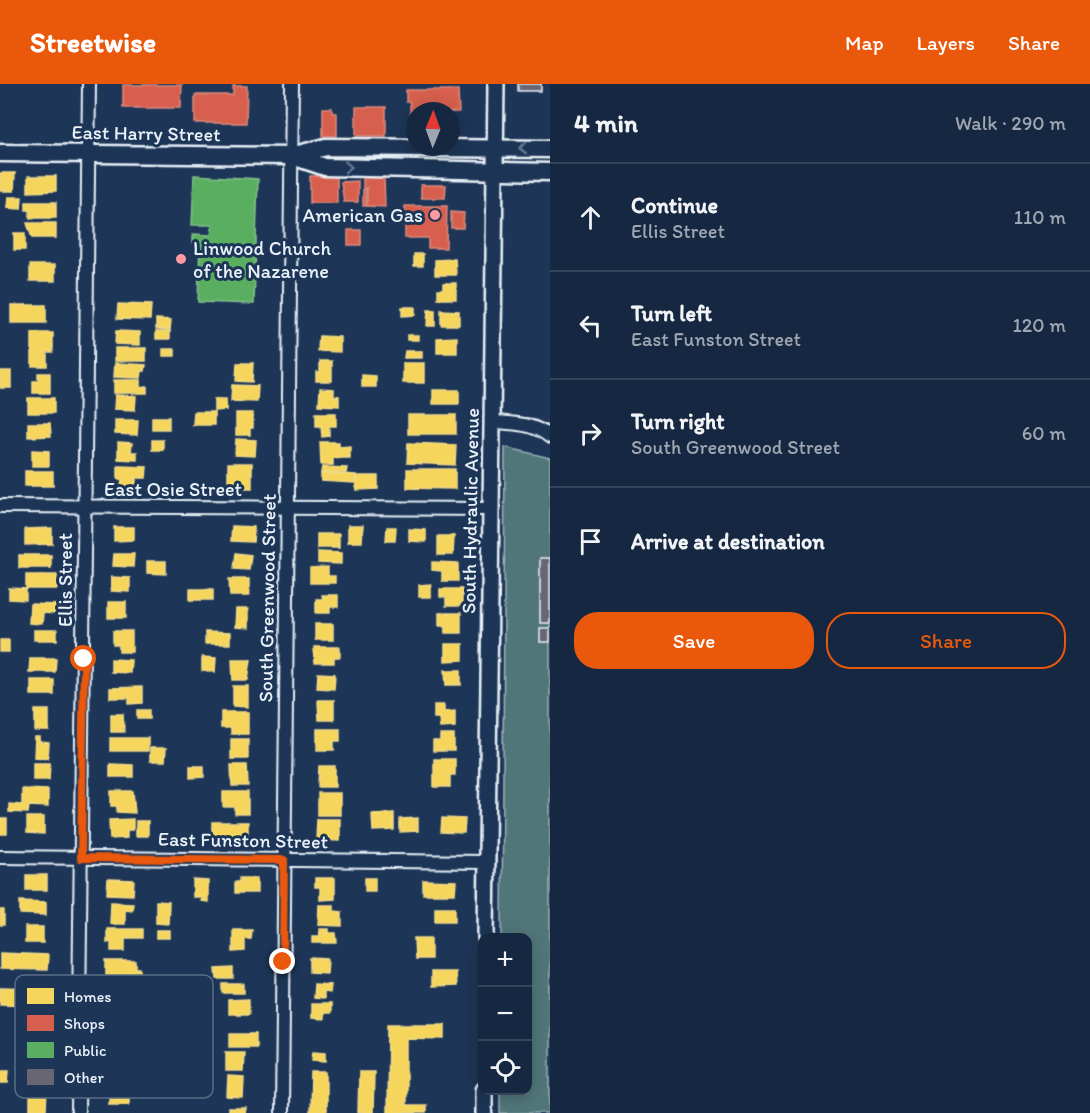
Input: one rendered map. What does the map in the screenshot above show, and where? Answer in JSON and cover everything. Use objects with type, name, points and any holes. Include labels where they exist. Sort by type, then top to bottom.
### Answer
[{"type":"main road","name":"East Harry Street","points":[[0,153],[291,156],[326,147],[550,149]]},
{"type":"main road","name":"East Harry Street","points":[[291,156],[325,166],[550,172]]},
{"type":"street","name":"Ellis Street","points":[[80,975],[89,84]]},
{"type":"street","name":"South Greenwood Street","points":[[282,1113],[292,84]]},
{"type":"street","name":"South Hydraulic Avenue","points":[[486,933],[496,84]]},
{"type":"street","points":[[492,422],[520,424],[544,431],[550,437]]},
{"type":"street","name":"East Osie Street","points":[[0,506],[490,509]]},
{"type":"street","name":"East Funston Street","points":[[0,857],[486,862]]},
{"type":"street","points":[[484,1095],[484,1113]]},
{"type":"street","name":"Ellis Street","points":[[78,1098],[78,1113]]},
{"type":"green space","points":[[505,447],[550,458],[550,1113],[500,1113],[500,1095],[532,1095],[532,933],[502,933]]},
{"type":"building: Homes","points":[[0,173],[15,173],[14,191],[0,191]]},
{"type":"building: Homes","points":[[28,176],[56,176],[56,191],[28,192]]},
{"type":"building: Homes","points":[[8,197],[22,197],[21,209],[7,208]]},
{"type":"building: Homes","points":[[26,202],[56,202],[56,218],[30,218],[30,210],[26,210]]},
{"type":"building: Homes","points":[[27,223],[56,223],[56,238],[32,238]]},
{"type":"building: Homes","points":[[14,233],[25,233],[25,250],[14,250]]},
{"type":"building: Homes","points":[[414,254],[423,254],[423,266],[414,266]]},
{"type":"building: Homes","points":[[455,259],[456,275],[435,275],[435,260]]},
{"type":"building: Homes","points":[[30,265],[55,265],[55,281],[30,281]]},
{"type":"building: Homes","points":[[443,283],[456,283],[456,299],[438,299],[438,289],[443,289]]},
{"type":"building: Homes","points":[[118,304],[151,305],[150,320],[117,319]]},
{"type":"building: Homes","points":[[11,305],[46,305],[46,323],[11,323]]},
{"type":"building: Homes","points":[[402,307],[415,307],[415,315],[402,316]]},
{"type":"building: Homes","points":[[428,310],[435,310],[435,326],[427,326]]},
{"type":"building: Homes","points":[[441,310],[459,311],[459,325],[441,325]]},
{"type":"building: Homes","points":[[156,319],[171,320],[170,330],[156,329]]},
{"type":"building: Homes","points":[[116,331],[140,332],[140,345],[115,344]]},
{"type":"building: Homes","points":[[156,331],[170,331],[170,339],[156,339]]},
{"type":"building: Homes","points":[[32,333],[53,333],[53,352],[47,352],[47,366],[32,366]]},
{"type":"building: Homes","points":[[407,335],[418,335],[418,340],[407,340]]},
{"type":"building: Homes","points":[[319,336],[340,337],[340,352],[318,351]]},
{"type":"building: Homes","points":[[457,337],[457,353],[437,353],[437,338]]},
{"type":"building: Homes","points":[[115,348],[146,348],[146,361],[115,361]]},
{"type":"building: Homes","points":[[163,349],[175,349],[175,356],[163,356]]},
{"type":"building: Homes","points":[[405,351],[422,351],[422,358],[404,358]]},
{"type":"building: Homes","points":[[320,361],[332,361],[332,381],[316,381],[316,372],[320,372]]},
{"type":"building: Homes","points":[[115,363],[146,365],[141,378],[114,377]]},
{"type":"building: Homes","points":[[237,363],[253,363],[252,382],[236,381]]},
{"type":"building: Homes","points":[[403,363],[424,363],[424,383],[403,383]]},
{"type":"building: Homes","points":[[0,371],[11,371],[11,388],[0,388]]},
{"type":"building: Homes","points":[[38,373],[50,373],[50,393],[33,393],[33,381],[38,381]]},
{"type":"building: Homes","points":[[362,375],[376,376],[376,387],[362,387]]},
{"type":"building: Homes","points":[[114,380],[141,380],[141,387],[147,386],[147,393],[114,393]]},
{"type":"building: Homes","points":[[232,385],[258,386],[257,402],[231,401]]},
{"type":"building: Homes","points":[[320,388],[334,389],[334,396],[339,396],[339,406],[319,405]]},
{"type":"building: Homes","points":[[433,390],[459,390],[459,404],[433,404]]},
{"type":"building: Homes","points":[[115,395],[136,396],[135,410],[114,409]]},
{"type":"building: Homes","points":[[28,398],[54,398],[54,413],[28,413]]},
{"type":"building: Homes","points":[[214,399],[226,399],[226,410],[214,411]]},
{"type":"building: Homes","points":[[194,412],[214,412],[214,425],[193,425]]},
{"type":"building: Homes","points":[[236,413],[253,413],[253,428],[250,428],[250,435],[236,435]]},
{"type":"building: Homes","points":[[316,413],[336,413],[336,426],[329,426],[329,436],[322,437],[321,426],[316,426]]},
{"type":"building: Homes","points":[[408,415],[456,415],[456,434],[408,434]]},
{"type":"building: Homes","points":[[152,417],[169,417],[169,429],[152,429]]},
{"type":"building: Homes","points":[[115,420],[138,420],[137,435],[115,434]]},
{"type":"building: Homes","points":[[28,423],[50,423],[51,436],[28,437]]},
{"type":"building: Homes","points":[[236,439],[256,440],[255,456],[235,455]]},
{"type":"building: Homes","points":[[152,440],[163,440],[163,450],[152,450]]},
{"type":"building: Homes","points":[[118,442],[132,443],[131,452],[137,452],[137,460],[118,459]]},
{"type":"building: Homes","points":[[320,442],[339,442],[339,447],[350,446],[350,458],[333,458],[333,465],[321,465]]},
{"type":"building: Homes","points":[[408,443],[456,445],[455,465],[407,463]]},
{"type":"building: Homes","points":[[32,450],[49,451],[49,466],[32,466]]},
{"type":"building: Homes","points":[[228,463],[252,463],[252,488],[228,488]]},
{"type":"building: Homes","points":[[118,466],[147,467],[146,478],[136,478],[136,487],[121,486],[122,479],[118,479]]},
{"type":"building: Homes","points":[[322,467],[347,468],[346,473],[321,473]]},
{"type":"building: Homes","points":[[407,469],[455,469],[455,489],[407,488]]},
{"type":"building: Homes","points":[[25,471],[53,471],[53,486],[25,486]]},
{"type":"building: Homes","points":[[321,473],[356,475],[355,483],[321,481]]},
{"type":"building: Homes","points":[[356,476],[378,476],[378,489],[356,490]]},
{"type":"building: Homes","points":[[348,525],[363,525],[362,542],[348,542]]},
{"type":"building: Homes","points":[[232,526],[254,527],[253,542],[231,541]]},
{"type":"building: Homes","points":[[114,527],[134,527],[134,540],[114,541]]},
{"type":"building: Homes","points":[[387,527],[396,527],[395,541],[386,541]]},
{"type":"building: Homes","points":[[52,528],[52,544],[25,545],[25,529]]},
{"type":"building: Homes","points":[[409,529],[426,530],[426,542],[409,541]]},
{"type":"building: Homes","points":[[317,534],[339,534],[339,548],[317,548]]},
{"type":"building: Homes","points":[[438,536],[454,536],[453,555],[438,555]]},
{"type":"building: Homes","points":[[318,552],[341,553],[341,564],[318,563]]},
{"type":"building: Homes","points":[[236,553],[251,555],[249,570],[234,569]]},
{"type":"building: Homes","points":[[114,554],[134,554],[133,567],[113,566]]},
{"type":"building: Homes","points":[[19,555],[51,555],[51,568],[19,568]]},
{"type":"building: Homes","points":[[147,561],[166,561],[166,574],[147,573]]},
{"type":"building: Homes","points":[[432,562],[458,563],[458,581],[442,581],[442,571],[432,570]]},
{"type":"building: Homes","points":[[328,567],[328,576],[335,576],[335,583],[310,583],[310,568]]},
{"type":"building: Homes","points":[[26,575],[57,575],[57,589],[26,589]]},
{"type":"building: Homes","points":[[111,577],[130,578],[130,592],[111,591]]},
{"type":"building: Homes","points":[[229,579],[249,579],[249,596],[230,596]]},
{"type":"building: Homes","points":[[431,584],[431,597],[419,597],[419,585]]},
{"type":"building: Homes","points":[[9,588],[26,589],[26,600],[9,599]]},
{"type":"building: Homes","points":[[190,589],[213,589],[213,600],[190,600]]},
{"type":"building: Homes","points":[[440,589],[462,589],[462,606],[446,606],[446,597],[440,597]]},
{"type":"building: Homes","points":[[322,595],[338,595],[338,607],[330,607],[330,613],[316,613],[316,599],[323,599]]},
{"type":"building: Homes","points":[[108,602],[126,602],[126,618],[108,618]]},
{"type":"building: Homes","points":[[30,604],[57,605],[57,614],[43,613],[42,624],[29,623]]},
{"type":"building: Homes","points":[[236,609],[248,609],[248,628],[235,627]]},
{"type":"building: Homes","points":[[439,613],[461,613],[461,633],[445,633],[445,625],[439,625]]},
{"type":"building: Homes","points":[[315,624],[333,624],[333,640],[315,640]]},
{"type":"building: Homes","points":[[34,630],[57,630],[57,640],[34,640]]},
{"type":"building: Homes","points":[[113,631],[132,631],[132,652],[119,652],[119,645],[113,645]]},
{"type":"building: Homes","points":[[205,632],[230,633],[230,644],[205,644]]},
{"type":"building: Homes","points":[[0,640],[9,640],[9,652],[0,652]]},
{"type":"building: Homes","points":[[445,644],[463,644],[463,660],[445,661]]},
{"type":"building: Homes","points":[[314,647],[340,647],[340,657],[334,657],[334,663],[315,663]]},
{"type":"building: Homes","points":[[202,657],[216,658],[215,672],[202,671]]},
{"type":"building: Homes","points":[[30,658],[56,658],[55,672],[29,672]]},
{"type":"building: Homes","points":[[111,659],[131,660],[130,673],[111,672]]},
{"type":"building: Homes","points":[[232,659],[251,659],[248,680],[233,680]]},
{"type":"building: Homes","points":[[445,670],[461,670],[461,685],[446,685]]},
{"type":"building: Homes","points":[[318,673],[335,674],[334,689],[317,688]]},
{"type":"building: Homes","points":[[31,680],[54,680],[54,695],[31,695]]},
{"type":"building: Homes","points":[[233,686],[248,686],[248,707],[233,706]]},
{"type":"building: Homes","points":[[142,687],[142,703],[129,704],[129,698],[110,698],[110,688]]},
{"type":"building: Homes","points":[[318,700],[334,700],[334,720],[319,720]]},
{"type":"building: Homes","points":[[434,705],[444,705],[444,712],[455,711],[455,727],[440,728],[439,718],[434,718]]},
{"type":"building: Homes","points":[[35,710],[49,710],[49,731],[35,731]]},
{"type":"building: Homes","points":[[137,710],[149,710],[149,719],[137,719]]},
{"type":"building: Homes","points":[[221,712],[248,712],[248,734],[231,734],[231,728],[221,728]]},
{"type":"building: Homes","points":[[111,714],[123,714],[124,732],[111,732]]},
{"type":"building: Homes","points":[[317,729],[340,729],[340,741],[334,741],[334,750],[317,750]]},
{"type":"building: Homes","points":[[440,735],[454,735],[454,751],[433,751],[433,741],[440,741]]},
{"type":"building: Homes","points":[[35,737],[40,737],[40,742],[49,743],[48,758],[34,757]]},
{"type":"building: Homes","points":[[110,738],[148,738],[148,751],[110,751]]},
{"type":"building: Homes","points":[[231,739],[248,739],[248,759],[231,759]]},
{"type":"building: Homes","points":[[150,748],[166,748],[165,761],[150,761]]},
{"type":"building: Homes","points":[[434,759],[455,759],[455,775],[450,775],[450,787],[434,787]]},
{"type":"building: Homes","points":[[33,763],[50,763],[49,780],[33,780]]},
{"type":"building: Homes","points":[[110,764],[133,765],[133,777],[110,777]]},
{"type":"building: Homes","points":[[231,765],[247,765],[248,786],[232,786]]},
{"type":"building: Homes","points":[[190,766],[204,766],[204,777],[190,778]]},
{"type":"building: Homes","points":[[319,766],[335,766],[335,787],[318,787]]},
{"type":"building: Homes","points":[[22,789],[48,790],[48,807],[29,806],[28,813],[9,812],[9,804],[22,805]]},
{"type":"building: Homes","points":[[111,791],[133,791],[135,813],[117,812],[117,806],[111,806]]},
{"type":"building: Homes","points":[[223,792],[248,792],[248,814],[235,814],[235,807],[223,807]]},
{"type":"building: Homes","points":[[318,793],[340,793],[340,815],[318,815]]},
{"type":"building: Homes","points":[[394,813],[394,830],[373,831],[372,814]]},
{"type":"building: Homes","points":[[27,817],[44,817],[44,834],[27,833]]},
{"type":"building: Homes","points":[[418,818],[418,831],[400,832],[400,819]]},
{"type":"building: Homes","points":[[442,818],[465,819],[464,833],[441,832]]},
{"type":"building: Homes","points":[[0,819],[7,819],[7,834],[0,834]]},
{"type":"building: Homes","points":[[133,819],[133,830],[127,830],[127,838],[110,839],[109,820]]},
{"type":"building: Homes","points":[[317,819],[340,819],[340,841],[316,840]]},
{"type":"building: Homes","points":[[136,821],[148,821],[148,836],[136,836]]},
{"type":"building: Homes","points":[[212,822],[248,822],[248,840],[212,840]]},
{"type":"building: Homes","points":[[26,875],[47,875],[47,890],[26,890]]},
{"type":"building: Homes","points":[[240,878],[257,878],[257,893],[235,893],[235,882],[240,882]]},
{"type":"building: Homes","points":[[315,878],[335,878],[335,899],[320,900],[320,887],[315,887]]},
{"type":"building: Homes","points":[[365,878],[375,878],[375,891],[365,891]]},
{"type":"building: Homes","points":[[108,879],[134,880],[133,895],[107,894]]},
{"type":"building: Homes","points":[[193,880],[208,881],[208,902],[201,901],[201,897],[193,897]]},
{"type":"building: Homes","points":[[423,880],[456,881],[455,894],[423,894]]},
{"type":"building: Homes","points":[[20,901],[46,902],[46,915],[20,914]]},
{"type":"building: Homes","points":[[156,901],[169,902],[168,924],[156,923]]},
{"type":"building: Homes","points":[[111,902],[133,903],[132,910],[125,909],[125,924],[110,924]]},
{"type":"building: Homes","points":[[319,905],[334,905],[334,911],[342,912],[342,926],[318,925]]},
{"type":"building: Homes","points":[[435,907],[455,907],[455,921],[435,921]]},
{"type":"building: Homes","points":[[0,910],[4,910],[4,925],[0,925]]},
{"type":"building: Homes","points":[[25,927],[43,927],[43,943],[25,943]]},
{"type":"building: Homes","points":[[107,929],[142,929],[142,938],[125,938],[125,951],[111,951],[111,942],[107,943]]},
{"type":"building: Homes","points":[[319,929],[329,929],[329,933],[336,933],[337,943],[312,943],[312,936],[320,936]]},
{"type":"building: Homes","points":[[156,930],[170,930],[170,938],[156,938]]},
{"type":"building: Homes","points":[[233,930],[252,930],[251,939],[245,939],[245,951],[233,952]]},
{"type":"building: Homes","points":[[414,938],[431,938],[431,959],[415,959]]},
{"type":"building: Homes","points":[[0,953],[48,955],[47,970],[0,969]]},
{"type":"building: Homes","points":[[310,958],[328,959],[327,973],[310,972]]},
{"type":"building: Homes","points":[[106,961],[136,961],[136,968],[140,968],[140,975],[106,975]]},
{"type":"building: Homes","points":[[233,968],[233,979],[217,979],[216,969]]},
{"type":"building: Homes","points":[[431,972],[455,972],[456,986],[431,987]]},
{"type":"building: Homes","points":[[223,984],[244,984],[244,993],[223,993]]},
{"type":"building: Homes","points":[[314,984],[331,985],[330,993],[323,992],[323,999],[313,998]]},
{"type":"building: Homes","points":[[0,988],[15,988],[15,1004],[0,1004]]},
{"type":"building: Homes","points":[[249,999],[249,1014],[228,1014],[228,1000]]},
{"type":"building: Homes","points":[[311,1004],[330,1004],[330,1013],[323,1013],[323,1019],[311,1018]]},
{"type":"building: Homes","points":[[388,1024],[445,1024],[445,1039],[406,1038],[406,1105],[426,1105],[426,1113],[387,1113]]},
{"type":"building: Homes","points":[[230,1034],[256,1034],[256,1047],[230,1047]]},
{"type":"building: Homes","points":[[313,1051],[326,1052],[326,1061],[312,1060]]},
{"type":"building: Homes","points":[[226,1052],[244,1052],[243,1071],[226,1071]]},
{"type":"building: Homes","points":[[0,1070],[9,1070],[8,1083],[0,1083]]},
{"type":"building: Homes","points":[[311,1072],[326,1072],[326,1113],[310,1113]]},
{"type":"building: Homes","points":[[359,1072],[374,1072],[373,1113],[358,1113]]},
{"type":"building: Homes","points":[[228,1076],[244,1077],[243,1098],[227,1097]]},
{"type":"building: Homes","points":[[30,1098],[47,1098],[46,1110],[30,1110]]},
{"type":"building: Homes","points":[[109,1098],[129,1098],[129,1104],[109,1104]]},
{"type":"building: Homes","points":[[228,1108],[246,1108],[245,1113],[228,1113]]},
{"type":"building: Shops","points":[[123,85],[182,85],[181,108],[123,108]]},
{"type":"building: Shops","points":[[233,86],[247,86],[246,123],[195,123],[195,95],[233,95]]},
{"type":"building: Shops","points":[[406,90],[458,90],[459,102],[406,102]]},
{"type":"building: Shops","points":[[356,107],[386,107],[386,136],[356,136]]},
{"type":"building: Shops","points":[[323,108],[332,108],[332,113],[337,113],[337,136],[323,136]]},
{"type":"building: Shops","points":[[310,176],[337,176],[337,203],[310,203]]},
{"type":"building: Shops","points":[[363,177],[384,177],[385,207],[367,206],[367,188],[363,188]]},
{"type":"building: Shops","points":[[358,181],[358,202],[344,202],[341,182]]},
{"type":"building: Shops","points":[[421,185],[446,185],[445,198],[421,198]]},
{"type":"building: Shops","points":[[363,189],[366,189],[366,206],[363,206]]},
{"type":"building: Shops","points":[[405,206],[447,206],[446,248],[428,248],[428,238],[405,238]]},
{"type":"building: Shops","points":[[451,212],[464,213],[463,228],[451,228]]},
{"type":"building: Shops","points":[[348,230],[361,230],[361,245],[348,245]]},
{"type":"building: Public","points":[[194,175],[258,179],[254,304],[198,302],[200,243],[193,243],[193,234],[211,235],[212,225],[192,225]]},
{"type":"building: Other","points":[[518,84],[541,84],[541,91],[518,91]]},
{"type":"building: Other","points":[[540,558],[550,558],[550,623],[540,623]]},
{"type":"building: Other","points":[[540,628],[550,628],[550,642],[540,642]]},
{"type":"place","name":"American Gas","points":[[435,215]]},
{"type":"place","name":"Linwood Church of the Nazarene","points":[[181,259]]},
{"type":"route","points":[[84,659],[81,858],[284,860],[283,962]]}]
